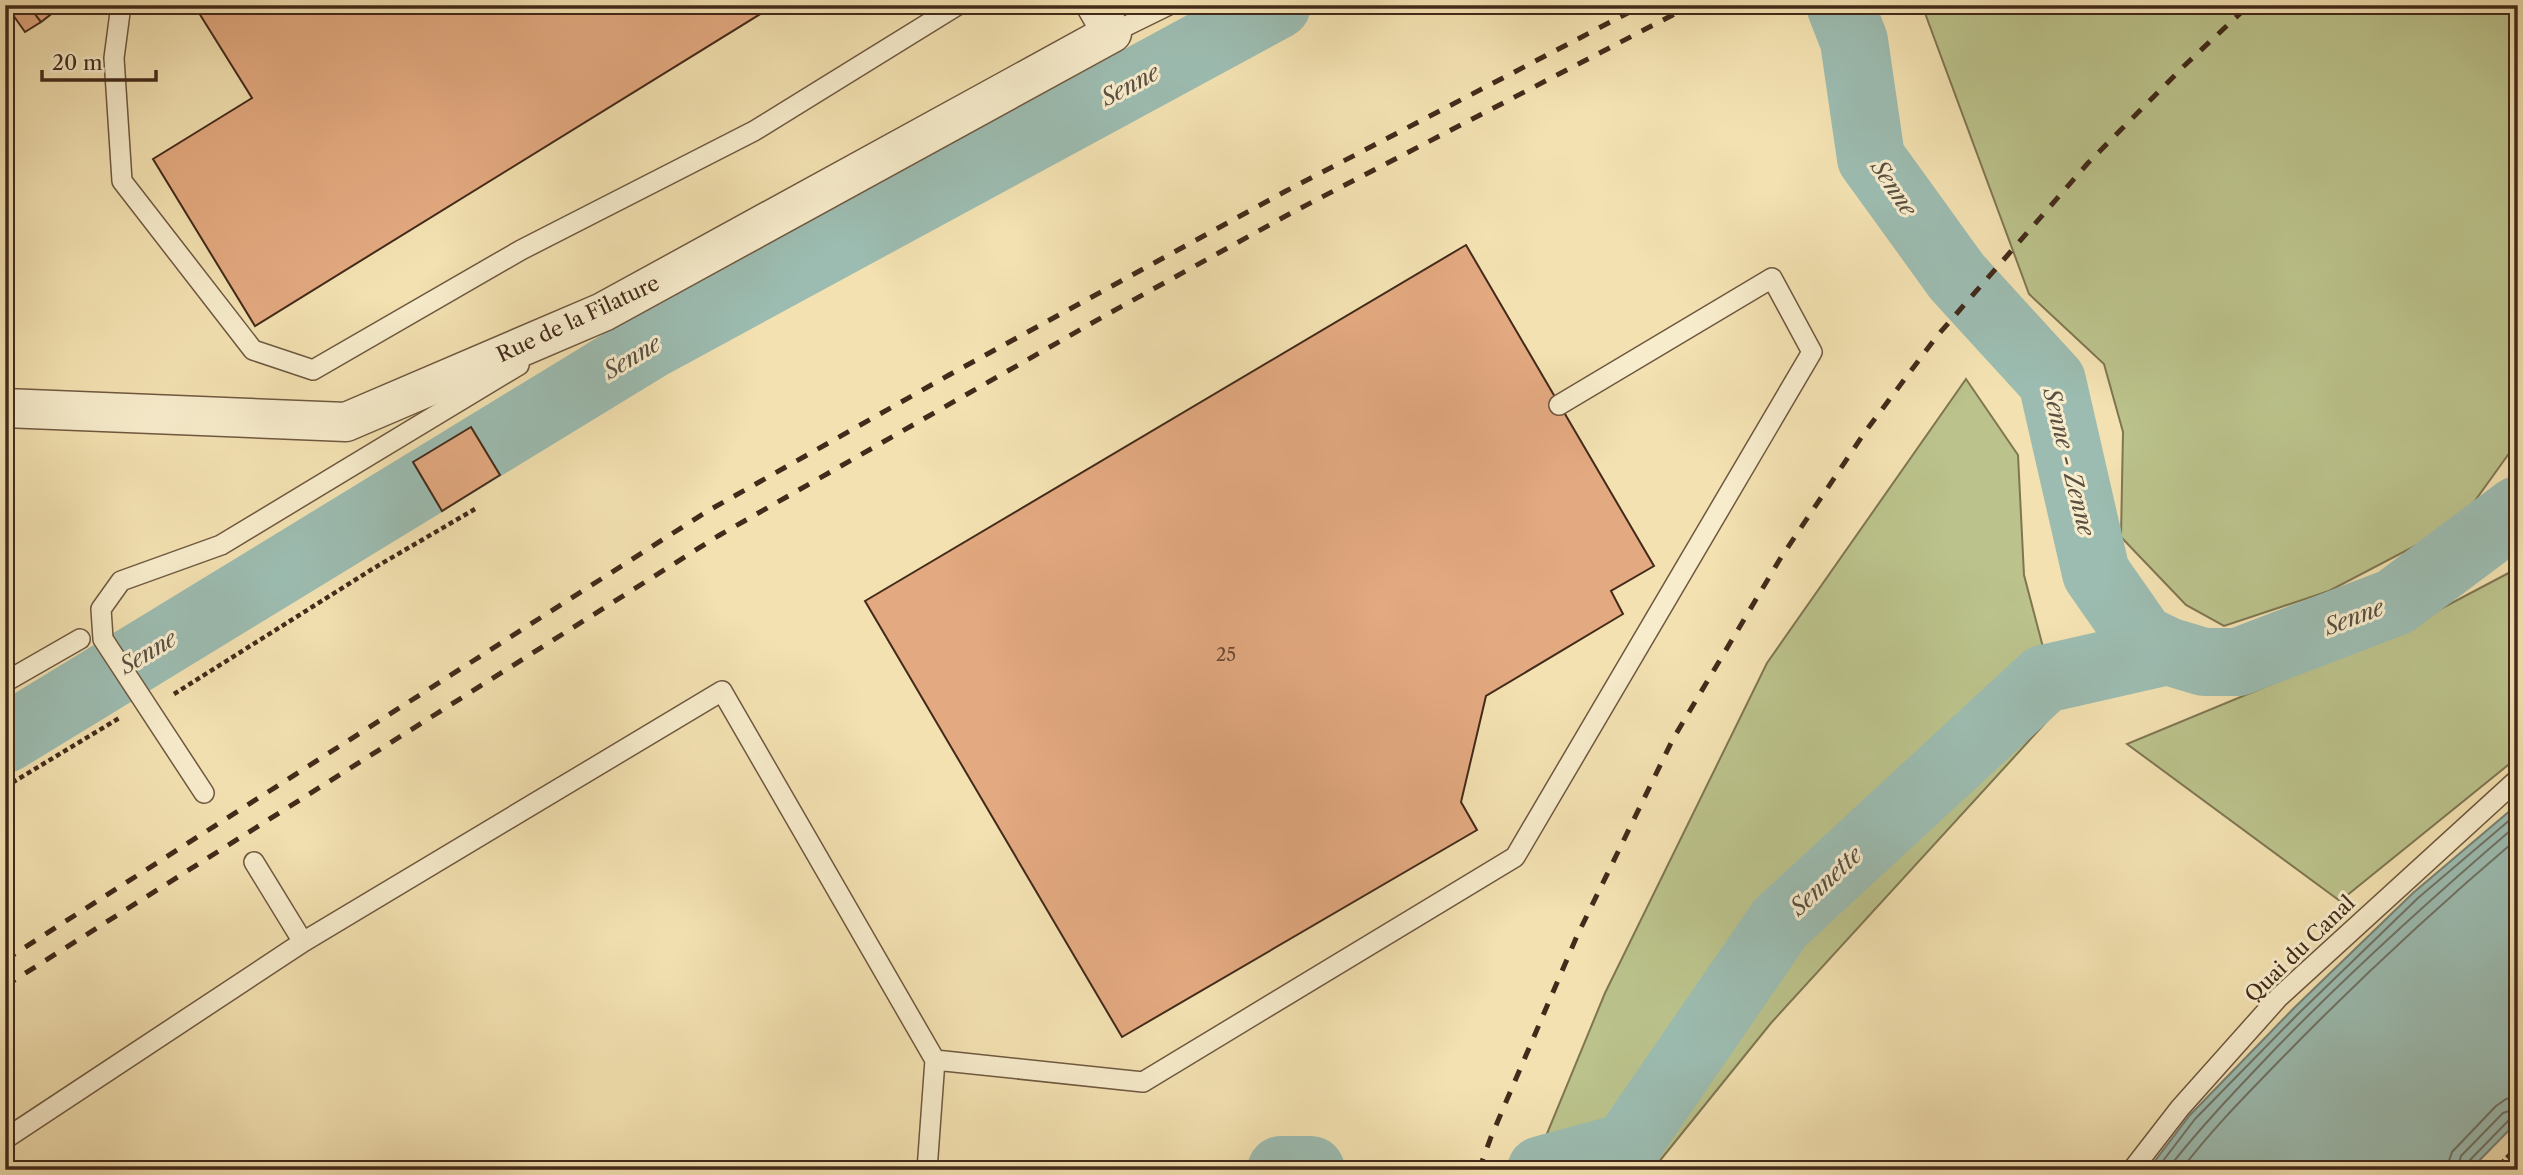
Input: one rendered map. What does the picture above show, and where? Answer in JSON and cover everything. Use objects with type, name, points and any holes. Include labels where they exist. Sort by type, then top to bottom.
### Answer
[{"type":"street","name":"Rue de la Filature","points":[[5,408],[345,422],[603,312],[1104,19]]},
{"type":"lane","points":[[121,5],[114,58],[122,181],[253,350],[313,370],[521,250],[754,131],[958,5]]},
{"type":"lane","points":[[1104,19],[1169,5]]},
{"type":"lane","points":[[935,1060],[1143,1082],[1515,857],[1812,352],[1772,278],[1559,405]]},
{"type":"lane","points":[[204,793],[103,639],[101,609],[121,581],[221,545],[560,341],[603,312]]},
{"type":"lane","points":[[5,682],[80,639]]},
{"type":"lane","points":[[5,1139],[303,942],[722,691],[935,1060],[927,1170]]},
{"type":"lane","name":"Quai du Canal","points":[[2132,1170],[2180,1108],[2279,997],[2518,779]]},
{"type":"lane","points":[[254,862],[303,942]]},
{"type":"path","points":[[5,787],[142,698],[170,696],[374,568],[475,509]]},
{"type":"path","points":[[2495,1170],[2518,1146]]},
{"type":"green space","points":[[1922,5],[2518,5],[2518,441],[2459,523],[2329,591],[2224,626],[2186,605],[2121,537],[2123,432],[2104,364],[2029,294]]},
{"type":"green space","points":[[1966,379],[2018,455],[2024,575],[2059,708],[1771,1023],[1658,1163],[1631,1170],[1532,1170],[1605,993],[1767,663]]},
{"type":"green space","points":[[2518,568],[2518,757],[2340,901],[2127,744],[2395,633]]},
{"type":"water","points":[[2518,804],[2518,1121],[2470,1170],[2148,1170],[2190,1115],[2293,1009],[2413,893]]},
{"type":"building","points":[[6,5],[28,5],[41,22],[25,32]]},
{"type":"building","points":[[28,5],[63,5],[41,22]]},
{"type":"building","points":[[194,5],[775,5],[255,326],[153,159],[252,98]]},
{"type":"building","points":[[1466,245],[1654,566],[1611,591],[1623,614],[1486,696],[1461,802],[1477,830],[1122,1037],[865,601]]},
{"type":"building","points":[[471,427],[500,475],[442,511],[413,462]]},
{"type":"waterway","name":"Senne","points":[[5,739],[652,344],[1277,5]]},
{"type":"waterway","name":"Senne - Zenne","points":[[1840,5],[1854,41],[1871,158],[1957,277],[2052,381],[2096,573],[2142,639],[2167,651],[2204,662],[2238,662],[2395,602],[2518,510]]},
{"type":"waterway","name":"Sennette","points":[[1541,1170],[1626,1147],[1780,923],[2044,679],[2167,651]]},
{"type":"waterway","name":"Sennette","points":[[1281,1170],[1311,1170]]},
{"type":"railway","points":[[5,960],[706,512],[949,375],[1286,191],[1643,5]]},
{"type":"railway","points":[[5,986],[718,536],[1293,212],[1692,5]]},
{"type":"railway","points":[[1479,1170],[1577,936],[1673,739],[1780,559],[1865,432],[1937,336],[2088,163],[2249,5]]}]
